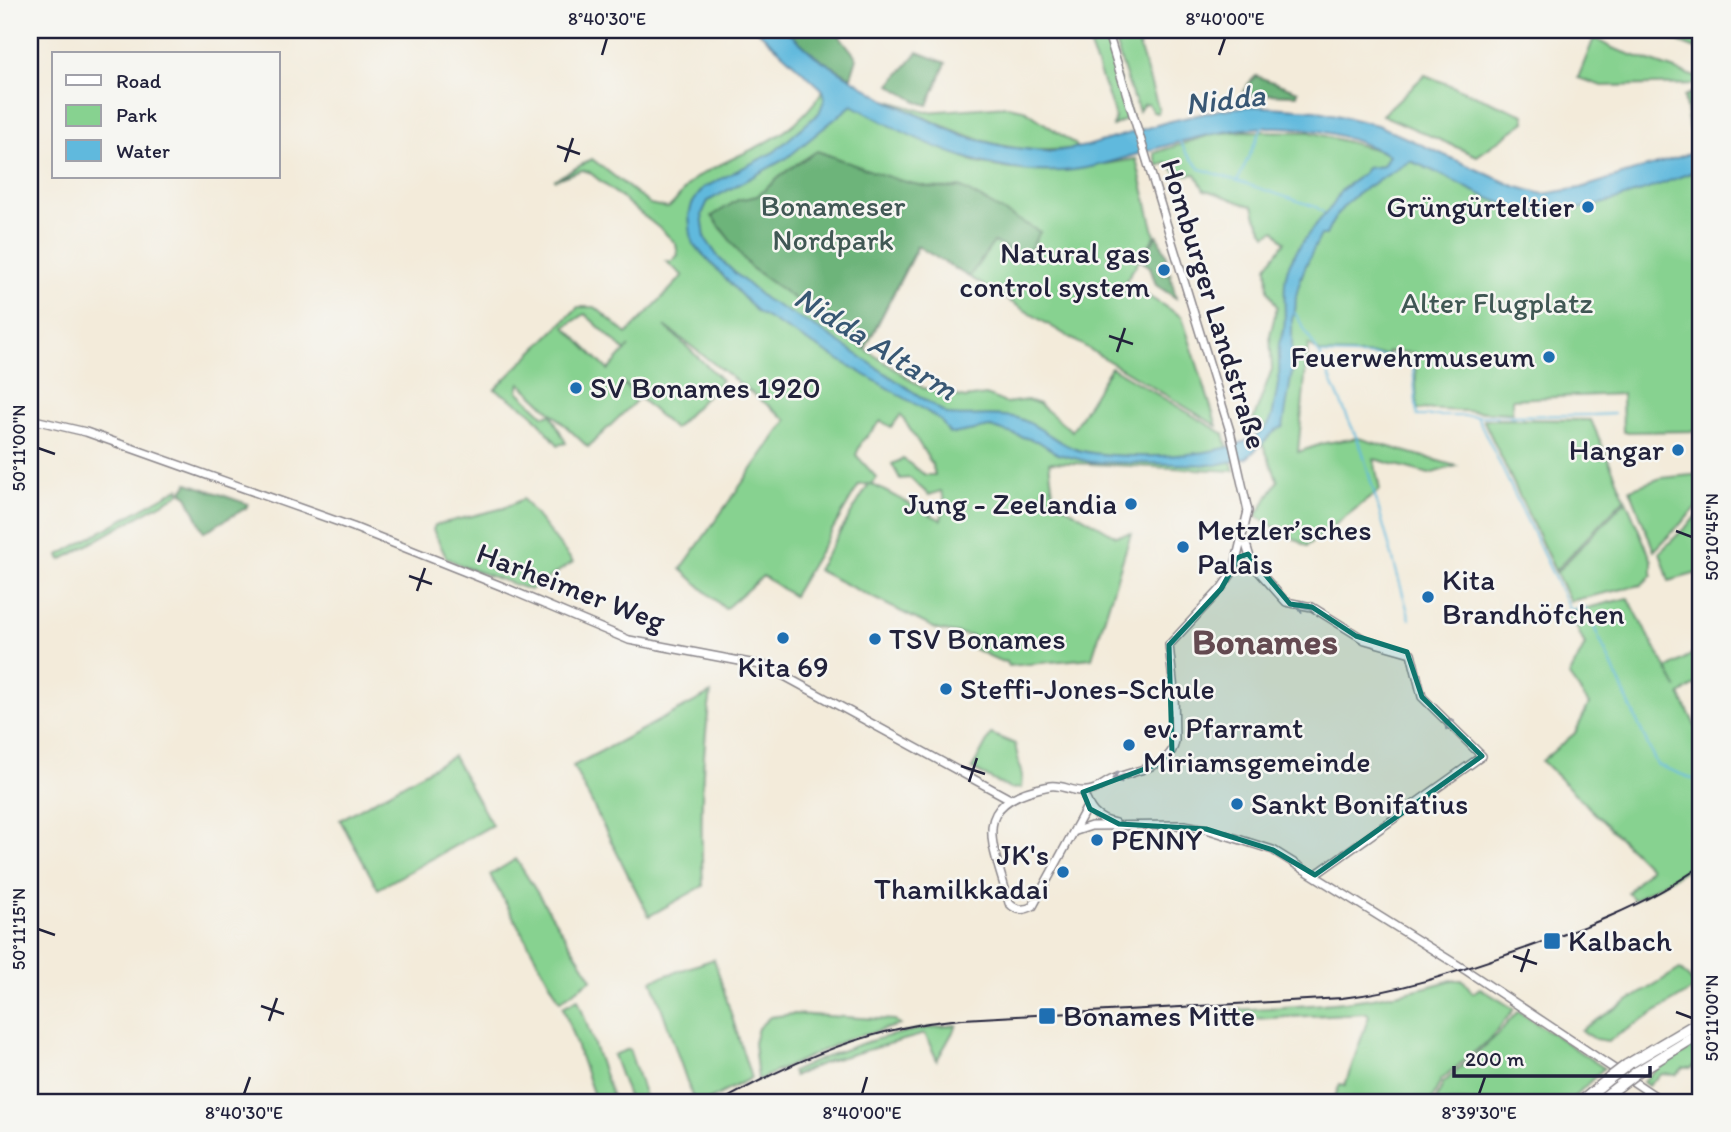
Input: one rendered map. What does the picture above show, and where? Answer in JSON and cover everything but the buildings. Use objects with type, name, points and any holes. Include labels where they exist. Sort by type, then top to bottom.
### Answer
[{"type":"highway","points":[[1581,1102],[1610,1078],[1701,1021]]},
{"type":"highway","points":[[1598,1102],[1637,1072],[1701,1033]]},
{"type":"street","name":"Homburger Landstraße","points":[[1107,30],[1232,437],[1247,506],[1244,536],[1248,554]]},
{"type":"street","name":"Harheimer Weg","points":[[30,419],[86,432],[353,527],[629,640],[766,666],[1010,799]]},
{"type":"street","points":[[1088,805],[1033,906],[1020,910],[1009,903],[991,832],[995,815],[1010,799],[1051,786],[1083,792],[1158,764],[1172,752],[1175,741],[1174,690],[1168,650],[1171,642],[1221,589],[1234,570],[1244,536]]},
{"type":"street","points":[[1239,558],[1248,554],[1257,572],[1290,604],[1312,607],[1356,636],[1411,653],[1422,697],[1482,756],[1315,875]]},
{"type":"street","points":[[1083,792],[1096,816],[1119,824]]},
{"type":"street","points":[[1075,831],[1083,827],[1119,824],[1184,825],[1266,847],[1626,1070],[1664,1102]]},
{"type":"highlighted area","points":[[1248,554],[1290,604],[1312,607],[1356,636],[1407,652],[1422,697],[1482,756],[1315,875],[1273,850],[1206,829],[1119,824],[1090,809],[1083,792],[1158,764],[1172,752],[1169,645],[1221,589],[1239,557]]},
{"type":"green space","points":[[786,30],[835,30],[857,58],[851,77],[815,56]]},
{"type":"green space","points":[[1084,30],[1103,30],[1131,117],[1113,126],[1115,118],[1112,107]]},
{"type":"green space","points":[[1111,30],[1134,30],[1159,110],[1157,113],[1153,112],[1148,104],[1143,105],[1139,111]]},
{"type":"green space","points":[[1674,30],[1701,30],[1701,51],[1665,37]]},
{"type":"green space","points":[[1594,38],[1612,48],[1701,79],[1701,84],[1602,86],[1578,78]]},
{"type":"green space","points":[[918,52],[946,63],[928,105],[890,85]]},
{"type":"green space","points":[[1425,75],[1524,115],[1525,122],[1477,156],[1382,115]]},
{"type":"green space","points":[[1256,76],[1298,91],[1297,95],[1262,94],[1242,97],[1247,85]]},
{"type":"green space","points":[[1701,89],[1701,147],[1689,129],[1684,96]]},
{"type":"green space","name":"Bonameser Nordpark","points":[[823,90],[977,163],[1011,169],[1063,171],[1136,159],[1155,236],[1125,282],[1182,317],[1217,426],[918,246],[865,349],[923,388],[965,398],[986,395],[1006,403],[1027,400],[1039,404],[1072,431],[1111,367],[1224,434],[1234,471],[1049,462],[1054,500],[1116,536],[1131,533],[1092,658],[1009,666],[1007,662],[972,648],[973,636],[938,630],[817,570],[869,484],[859,485],[793,596],[763,576],[725,609],[681,569],[787,420],[665,326],[722,380],[674,429],[621,381],[638,399],[588,447],[520,383],[518,391],[544,416],[551,414],[566,443],[558,445],[531,412],[495,389],[578,307],[595,307],[627,334],[683,276],[666,261],[672,261],[678,255],[676,244],[589,172],[582,170],[554,180],[592,159],[650,204],[668,208],[697,177],[781,133],[810,108]],"holes":[[[585,314],[625,351],[629,347],[608,370],[565,327]],[[901,415],[932,464],[935,475],[925,475],[903,459],[892,464],[900,479],[910,478],[929,495],[941,491],[945,501],[941,520],[871,484],[877,478],[856,455],[862,441],[881,421],[891,427]]]},
{"type":"green space","points":[[886,100],[926,112],[1007,106],[1023,109],[1077,148],[1024,149],[1001,145],[955,131]]},
{"type":"green space","name":"Alter Flugplatz","points":[[1245,131],[1310,132],[1374,149],[1430,168],[1472,189],[1549,212],[1602,203],[1701,169],[1701,431],[1623,432],[1622,394],[1512,399],[1512,413],[1417,409],[1415,353],[1322,353],[1308,345],[1298,452],[1325,443],[1358,438],[1456,466],[1429,474],[1374,459],[1380,490],[1307,546],[1256,516],[1278,481],[1253,421],[1272,369],[1270,335],[1277,307],[1268,290],[1267,266],[1285,242],[1275,230],[1266,235],[1253,206],[1204,190],[1196,174],[1179,175],[1167,163],[1158,166],[1154,153],[1213,134]]},
{"type":"green space","name":"Bonameser Nordpark","points":[[817,151],[909,183],[927,187],[960,187],[1040,232],[1025,258],[994,242],[969,277],[917,246],[865,349],[750,267],[712,216],[738,200],[757,196],[789,169]]},
{"type":"green space","points":[[1157,235],[1167,256],[1165,264],[1160,267],[1163,275],[1170,273],[1176,298],[1156,285],[1150,267],[1141,261]]},
{"type":"green space","points":[[1483,419],[1591,420],[1625,498],[1555,571]]},
{"type":"green space","points":[[1701,474],[1701,503],[1654,551],[1630,489],[1661,478]]},
{"type":"green space","points":[[188,483],[248,504],[246,508],[204,532],[182,491]]},
{"type":"green space","points":[[179,488],[180,493],[61,560],[59,555]]},
{"type":"green space","points":[[523,499],[573,562],[530,590],[462,566],[446,557],[433,530],[435,525],[504,508]]},
{"type":"green space","points":[[1626,500],[1652,561],[1652,575],[1641,585],[1570,601],[1556,573]]},
{"type":"green space","points":[[1701,512],[1701,572],[1669,581],[1660,552]]},
{"type":"green space","points":[[1628,598],[1677,688],[1667,669],[1701,649],[1701,682],[1680,694],[1701,738],[1701,861],[1634,900],[1628,892],[1650,868],[1542,761],[1575,733],[1589,704],[1569,676],[1585,645],[1574,622],[1562,614]]},
{"type":"green space","points":[[711,693],[702,789],[703,886],[649,916],[573,766]]},
{"type":"green space","points":[[991,734],[1015,744],[1022,776],[1021,788],[1010,789],[972,769]]},
{"type":"green space","points":[[453,756],[492,825],[378,889],[340,820]]},
{"type":"green space","points":[[516,859],[592,979],[560,1001],[490,875]]},
{"type":"green space","points":[[714,959],[751,1078],[705,1102],[694,1102],[652,980]]},
{"type":"green space","points":[[1680,969],[1697,987],[1608,1041],[1595,1039],[1581,1030]]},
{"type":"green space","points":[[1452,980],[1463,980],[1473,993],[1480,988],[1514,1009],[1491,1038],[1441,1080],[1431,1102],[1391,1102],[1382,1098],[1381,1102],[1333,1102],[1340,1084],[1345,1085],[1369,1016],[1367,1013],[1232,1020],[1231,1010],[1369,999]]},
{"type":"green space","points":[[578,999],[614,1102],[596,1102],[563,1007]]},
{"type":"green space","points":[[1518,1011],[1604,1068],[1569,1102],[1435,1102],[1443,1083],[1496,1036]]},
{"type":"green space","points":[[793,1014],[895,1020],[900,1025],[848,1039],[758,1080],[754,1043],[758,1028],[770,1017]]},
{"type":"green space","points":[[957,1025],[937,1060],[925,1034],[828,1061],[794,1076],[792,1072],[872,1040],[914,1030]]},
{"type":"green space","points":[[1701,1042],[1701,1062],[1691,1068],[1683,1068],[1676,1075],[1661,1074],[1648,1086],[1643,1082],[1654,1071]]},
{"type":"green space","points":[[629,1049],[647,1102],[630,1102],[613,1055]]},
{"type":"water","points":[[757,30],[786,30],[815,56],[886,100],[963,136],[1006,147],[1050,152],[1087,146],[1167,122],[1251,106],[1315,110],[1377,125],[1514,186],[1543,194],[1581,188],[1701,150],[1701,169],[1609,202],[1585,208],[1537,211],[1501,203],[1410,161],[1351,199],[1333,220],[1326,235],[1321,235],[1309,258],[1300,281],[1292,318],[1292,372],[1283,427],[1276,430],[1247,458],[1216,465],[1090,462],[1058,454],[1039,442],[990,427],[949,433],[941,421],[920,407],[757,312],[693,244],[689,215],[692,204],[703,188],[774,152],[819,113],[825,98],[823,90]],"holes":[[[852,105],[901,131],[953,153],[1007,168],[1035,171],[1088,168],[1191,139],[1248,128],[1276,127],[1332,134],[1360,142],[1389,155],[1383,166],[1367,168],[1340,192],[1291,261],[1285,286],[1285,321],[1279,344],[1278,385],[1273,412],[1264,429],[1245,441],[1218,450],[1123,456],[1078,450],[1017,418],[1000,415],[948,415],[819,329],[765,299],[719,258],[705,238],[702,214],[708,201],[787,158]]]},
{"type":"waterway","name":"Nidda","points":[[1238,180],[1263,125]]},
{"type":"waterway","points":[[1180,142],[1201,169],[1316,207],[1324,213]]},
{"type":"waterway","name":"Kalbach","points":[[1295,313],[1319,354],[1412,357],[1417,416],[1477,416],[1570,610],[1585,607],[1657,765],[1701,782]]},
{"type":"waterway","points":[[1320,355],[1362,450],[1410,619]]},
{"type":"waterway","points":[[1593,415],[1614,414]]},
{"type":"waterway","points":[[1477,416],[1591,415]]},
{"type":"tram line","points":[[720,1102],[778,1071],[837,1047],[898,1029],[930,1023],[1342,998],[1407,986],[1586,926],[1657,894],[1701,866]]},
{"type":"place","name":"Grüngürteltier","points":[[1588,207]]},
{"type":"place","name":"Natural gas control system","points":[[1164,270]]},
{"type":"place","name":"Feuerwehrmuseum","points":[[1549,357]]},
{"type":"place","name":"SV Bonames 1920","points":[[576,388]]},
{"type":"place","name":"Hangar","points":[[1678,450]]},
{"type":"place","name":"Jung - Zeelandia","points":[[1131,504]]},
{"type":"place","name":"Metzler’sches Palais","points":[[1183,547]]},
{"type":"place","name":"Kita Brandhöfchen","points":[[1428,597]]},
{"type":"place","name":"Kita 69","points":[[783,638]]},
{"type":"place","name":"TSV Bonames","points":[[875,639]]},
{"type":"place","name":"Steffi-Jones-Schule","points":[[946,689]]},
{"type":"place","name":"ev. Pfarramt Miriamsgemeinde","points":[[1129,745]]},
{"type":"place","name":"Sankt Bonifatius","points":[[1237,804]]},
{"type":"place","name":"PENNY","points":[[1097,840]]},
{"type":"place","name":"JK's Thamilkkadai","points":[[1063,872]]},
{"type":"place","name":"Kalbach","points":[[1552,941]]},
{"type":"place","name":"Bonames Mitte","points":[[1047,1016]]},
{"type":"district","name":"Bonames","points":[[1265,641]]},
{"type":"water label","name":"Nidda Altarm","points":[[876,343]]}]
